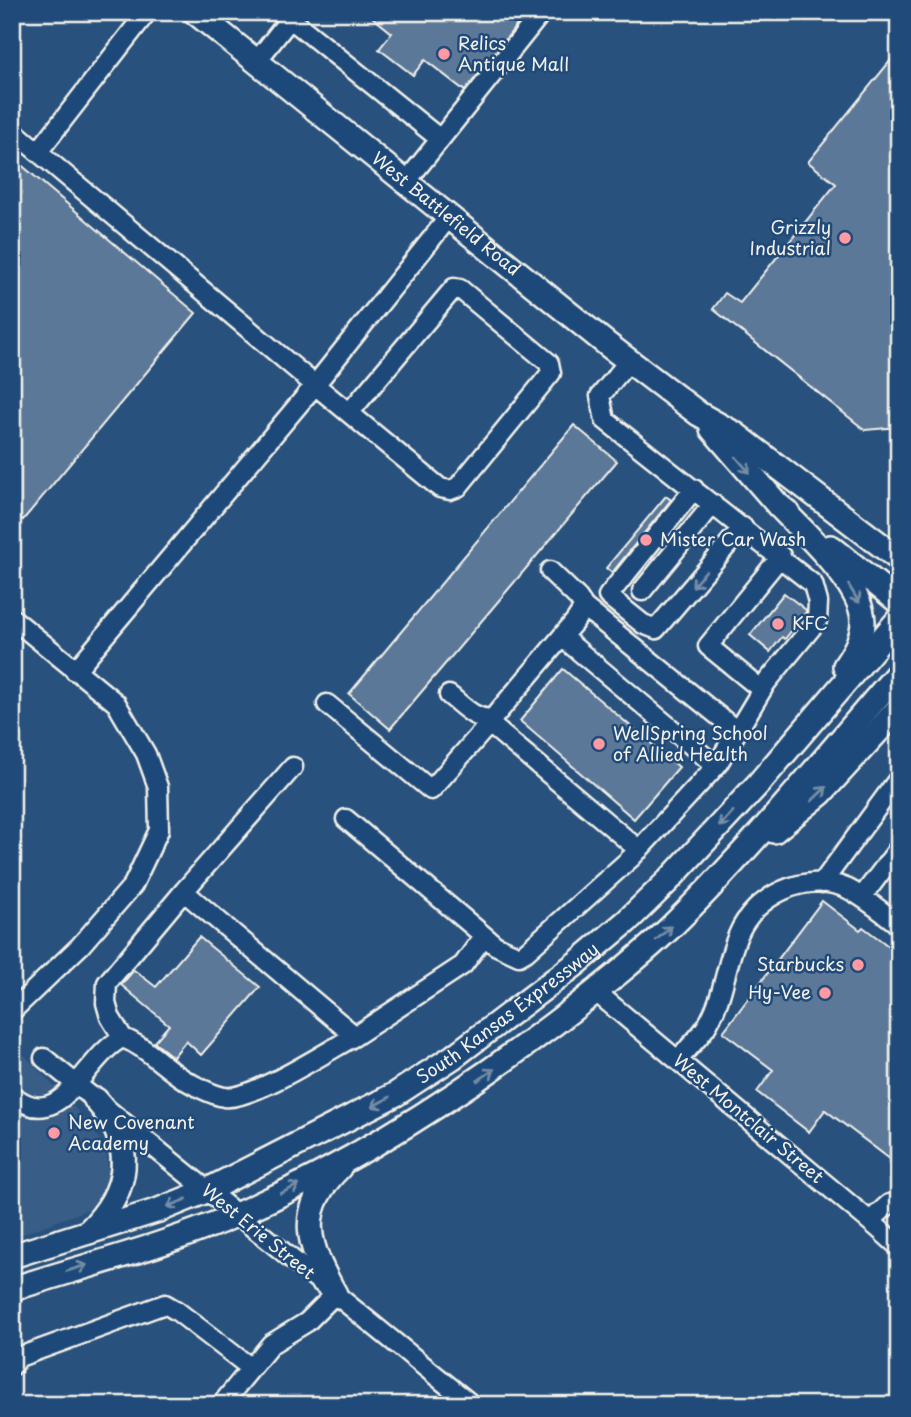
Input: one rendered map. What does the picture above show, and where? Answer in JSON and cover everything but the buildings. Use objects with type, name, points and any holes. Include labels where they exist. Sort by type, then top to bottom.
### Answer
[{"type":"main road","name":"West Battlefield Road","points":[[195,12],[629,361],[699,414],[735,434],[899,559]]},
{"type":"main road","name":"West Battlefield Road","points":[[699,414],[778,505],[899,602]]},
{"type":"main road","points":[[759,783],[849,660],[859,642],[863,621],[859,601],[852,589],[778,505]]},
{"type":"main road","points":[[845,516],[870,528],[899,537]]},
{"type":"main road","name":"South Kansas Expressway","points":[[12,1256],[84,1236],[206,1191],[396,1094],[453,1057],[519,1009],[627,921],[697,852],[899,619]]},
{"type":"main road","name":"South Kansas Expressway","points":[[12,1289],[172,1239],[237,1215],[348,1160],[428,1114],[496,1068],[596,992],[667,930],[745,850],[899,672]]},
{"type":"main road","points":[[745,850],[780,827],[821,793],[899,708]]},
{"type":"main road","points":[[84,1236],[109,1209],[118,1190],[122,1167],[122,1141],[119,1132],[108,1113],[96,1100]]},
{"type":"main road","points":[[335,1294],[313,1247],[310,1214],[324,1185],[348,1160]]},
{"type":"street","points":[[38,152],[147,12]]},
{"type":"street","points":[[406,182],[542,12]]},
{"type":"street","points":[[256,62],[286,16],[440,139]]},
{"type":"street","points":[[12,131],[314,385],[440,488],[458,487],[551,373],[549,363],[460,289],[454,288],[349,413]]},
{"type":"street","points":[[75,671],[314,385],[449,217]]},
{"type":"street","points":[[346,819],[495,945],[519,956],[639,850],[716,766],[762,690],[817,621],[818,602],[813,584],[606,420],[600,397],[629,361]]},
{"type":"street","points":[[694,489],[608,596],[643,624],[656,629],[743,527]]},
{"type":"street","points":[[642,591],[713,504]]},
{"type":"street","points":[[762,690],[708,646],[781,556]]},
{"type":"street","points":[[550,571],[584,607],[737,730]]},
{"type":"street","points":[[327,704],[431,790],[562,637],[584,607]]},
{"type":"street","points":[[12,618],[116,703],[146,754],[158,787],[159,830],[133,885],[80,946],[12,1011]]},
{"type":"street","points":[[562,637],[716,766]]},
{"type":"street","points":[[449,695],[487,722],[639,850]]},
{"type":"street","points":[[293,767],[107,983],[108,1010],[123,1038],[137,1043],[184,1080],[223,1097],[240,1096],[355,1036],[463,965],[484,936]]},
{"type":"street","points":[[822,883],[899,778]]},
{"type":"street","points":[[862,897],[899,848]]},
{"type":"street","points":[[678,1060],[706,1027],[717,1004],[738,934],[752,911],[771,895],[797,886],[822,883],[845,888],[897,920]]},
{"type":"street","points":[[184,891],[355,1036]]},
{"type":"street","name":"West Montclair Street","points":[[596,992],[899,1247]]},
{"type":"street","points":[[12,1095],[28,1105],[44,1108],[55,1103],[77,1084],[104,1050],[123,1038]]},
{"type":"street","name":"West Erie Street","points":[[44,1058],[472,1405]]},
{"type":"street","points":[[870,1221],[889,1204],[899,1202]]},
{"type":"street","points":[[222,1405],[271,1344],[307,1322],[335,1294]]},
{"type":"street","points":[[12,1366],[19,1357],[165,1304],[251,1368]]},
{"type":"shaded area","name":"New Covenant Academy","points":[[12,1042],[85,1119],[106,1148],[109,1181],[92,1208],[12,1238]]},
{"type":"place","name":"Relics Antique Mall","points":[[444,54]]},
{"type":"place","name":"Grizzly Industrial","points":[[845,238]]},
{"type":"place","name":"Mister Car Wash","points":[[646,540]]},
{"type":"place","name":"KFC","points":[[778,624]]},
{"type":"place","name":"WellSpring School of Allied Health","points":[[599,744]]},
{"type":"place","name":"Starbucks","points":[[858,965]]},
{"type":"place","name":"Hy-Vee","points":[[825,993]]},
{"type":"place","name":"New Covenant Academy","points":[[54,1133]]}]
